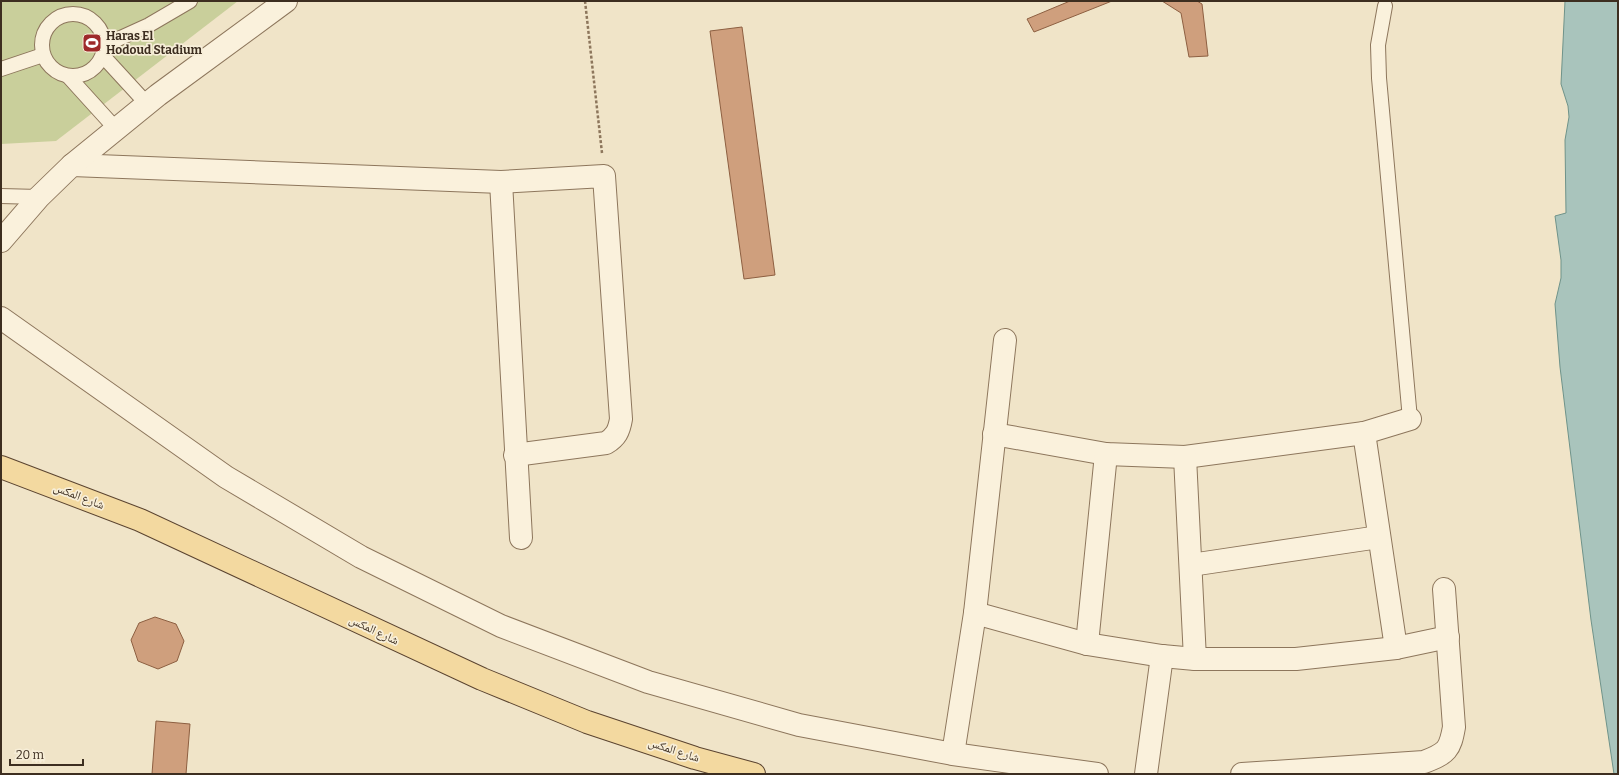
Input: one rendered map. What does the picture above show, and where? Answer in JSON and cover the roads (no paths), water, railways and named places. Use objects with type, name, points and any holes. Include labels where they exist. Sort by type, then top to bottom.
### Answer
[{"type":"main road","name":"شارع المكس","points":[[1,467],[140,520],[482,679],[587,722],[695,758],[754,774]]},
{"type":"street","points":[[1,241],[39,197],[72,165],[147,104],[286,1]]},
{"type":"street","points":[[72,165],[501,182],[604,176],[621,419],[619,430],[613,438],[606,443],[515,455]]},
{"type":"street","points":[[501,182],[515,455],[521,538]]},
{"type":"street","points":[[1,318],[226,477],[360,557],[501,626],[648,682],[799,725],[953,754],[1097,774]]},
{"type":"street","points":[[953,754],[975,612],[1005,340]]},
{"type":"street","points":[[994,434],[1106,454],[1185,457],[1364,433],[1410,419]]},
{"type":"street","points":[[1364,433],[1396,648]]},
{"type":"street","points":[[1087,644],[1106,454]]},
{"type":"street","points":[[1185,457],[1195,659]]},
{"type":"street","points":[[1191,566],[1379,537]]},
{"type":"street","points":[[1242,774],[1424,762],[1440,756],[1451,743],[1454,727],[1444,589]]},
{"type":"street","points":[[975,612],[1087,644],[1162,656],[1195,659],[1296,659],[1396,648],[1448,637]]},
{"type":"street","points":[[1146,774],[1162,656]]},
{"type":"lane","points":[[104,51],[190,1]]},
{"type":"lane","points":[[1385,6],[1378,45],[1379,78],[1410,419]]},
{"type":"lane","points":[[68,14],[79,14],[90,18],[103,34],[104,51],[97,66],[89,72],[78,76],[68,76],[57,72],[49,65],[43,55],[42,45],[44,34],[49,24],[58,18],[68,14]]},
{"type":"lane","points":[[104,51],[147,104]]},
{"type":"lane","points":[[1,69],[43,55]]},
{"type":"lane","points":[[68,76],[116,129]]},
{"type":"lane","points":[[1,196],[39,197]]},
{"type":"water","points":[[1565,1],[1618,1],[1618,774],[1614,774],[1591,620],[1560,367],[1555,304],[1561,278],[1561,260],[1555,216],[1566,213],[1565,140],[1569,117],[1568,106],[1561,84]]},
{"type":"place","name":"Haras El Hodoud Stadium","points":[[92,43]]}]
